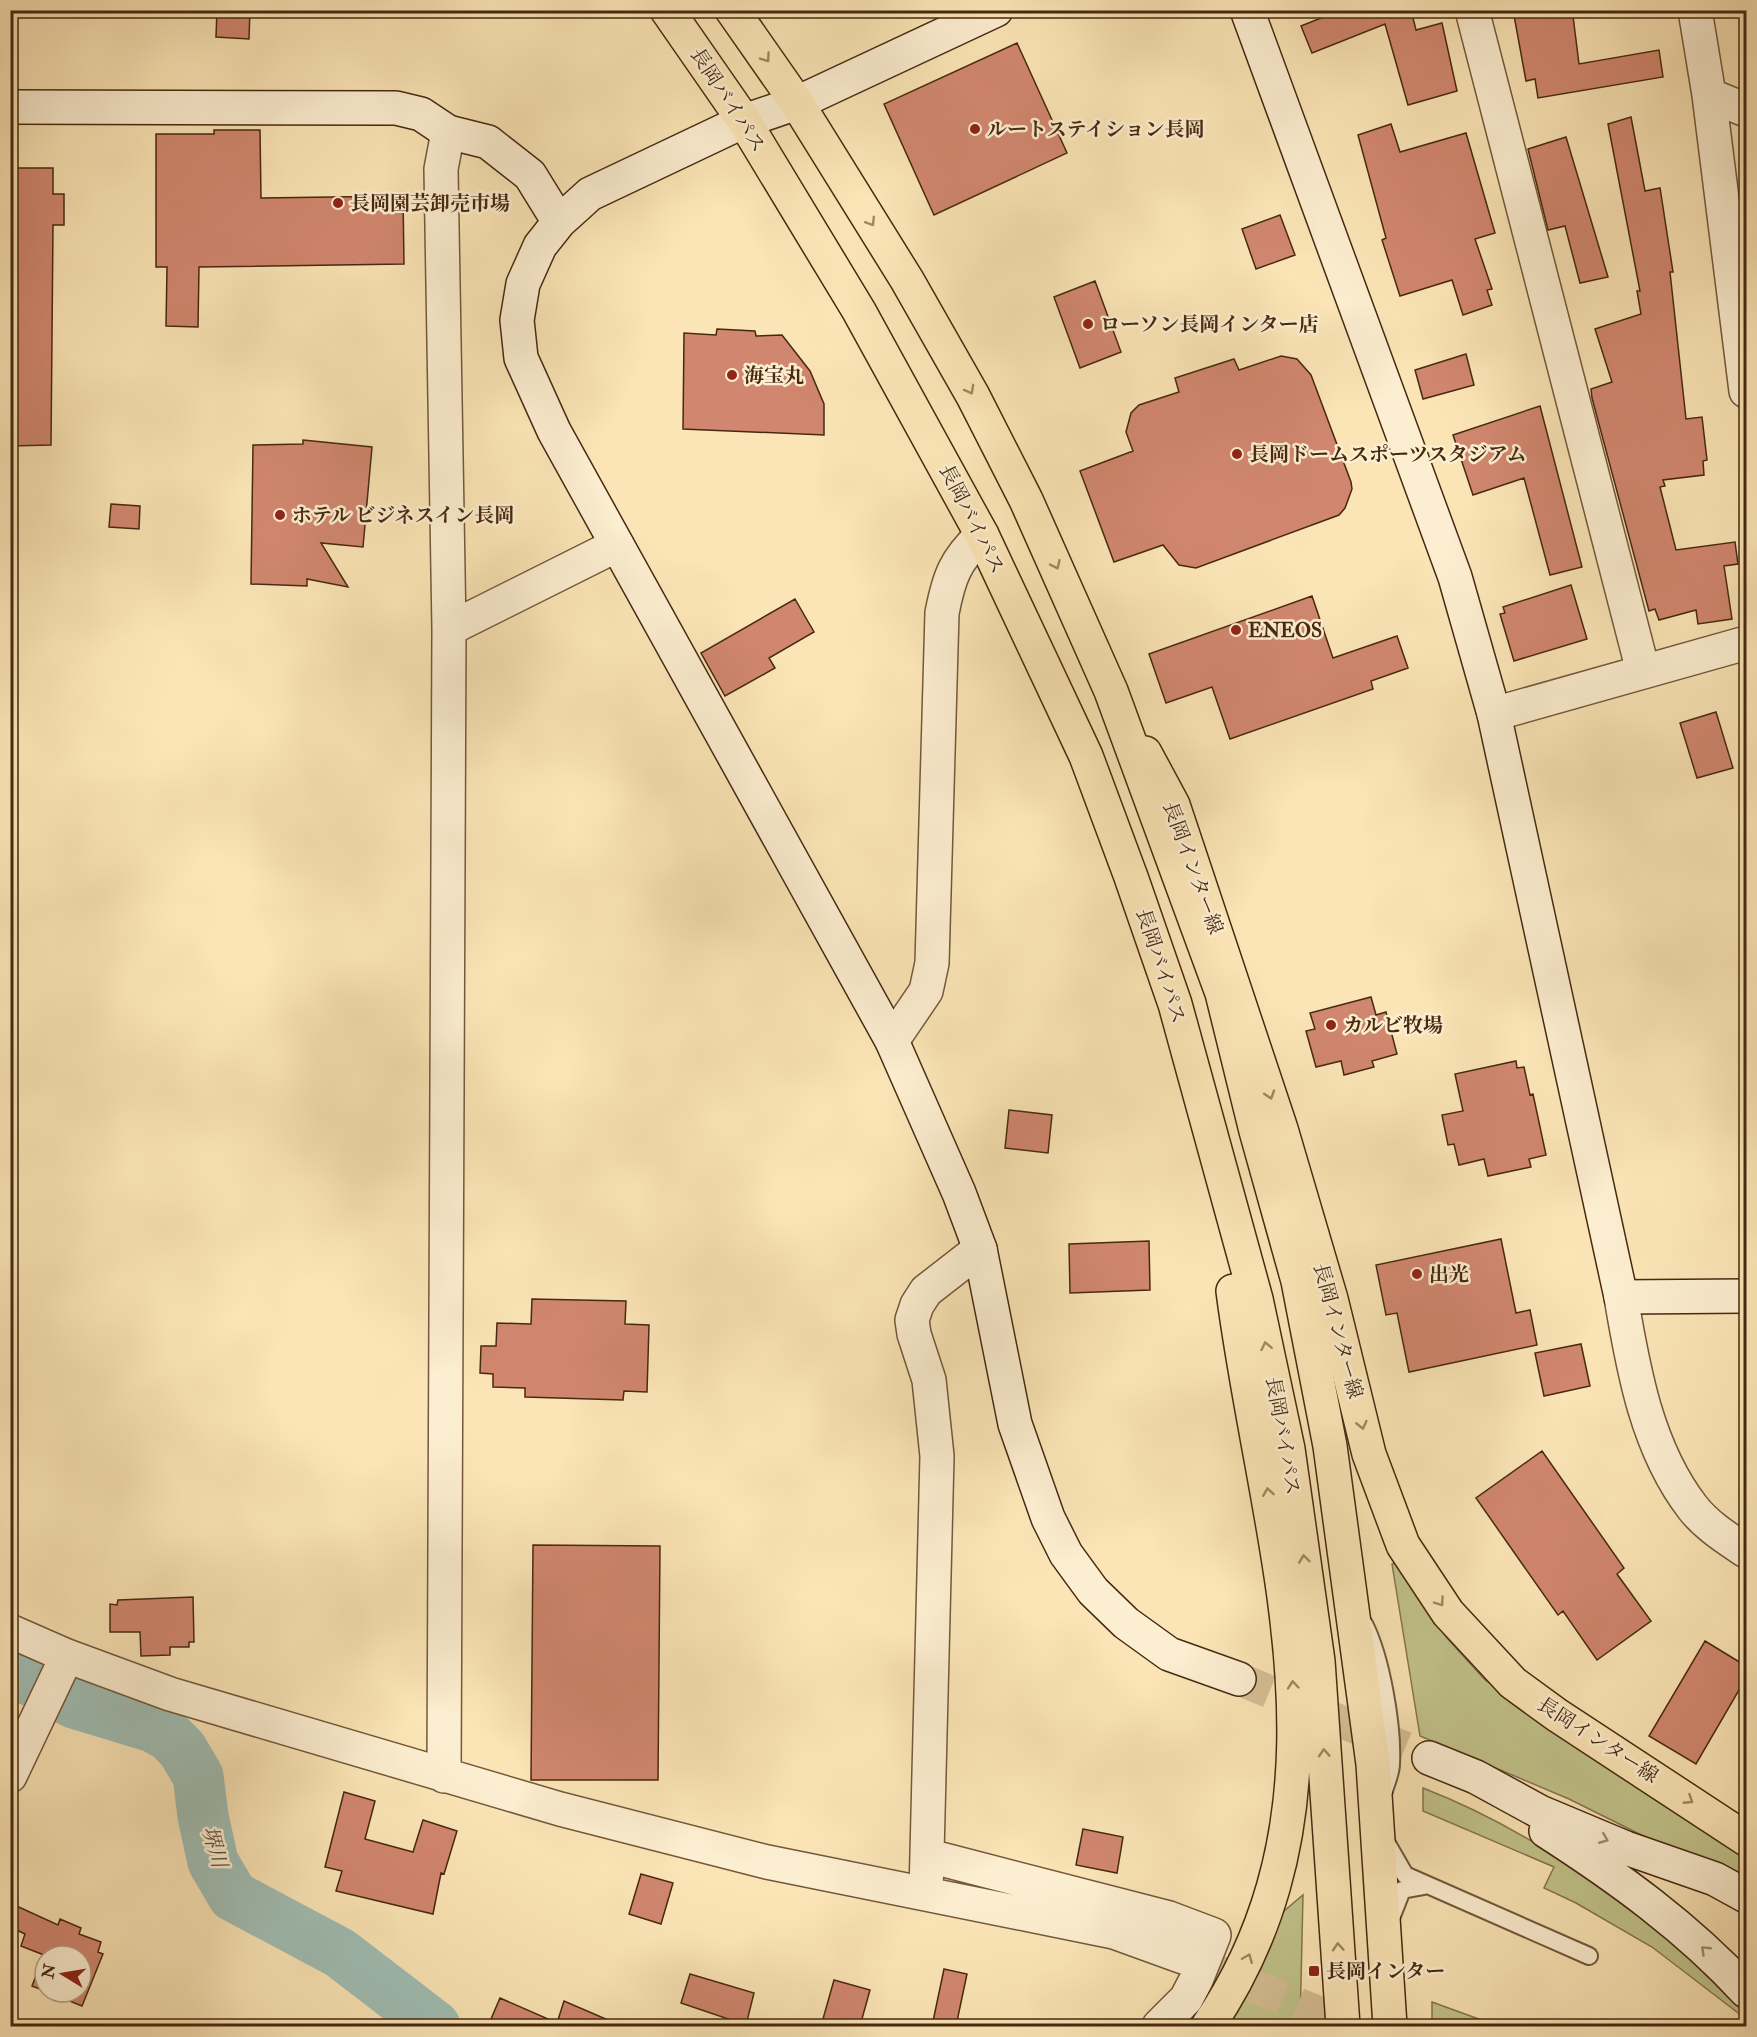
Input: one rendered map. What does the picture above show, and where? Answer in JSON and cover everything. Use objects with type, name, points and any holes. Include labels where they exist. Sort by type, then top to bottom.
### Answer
[{"type":"main road","name":"長岡バイパス","points":[[668,10],[744,121],[859,311],[982,535],[1086,756],[1175,1004],[1256,1299],[1290,1461],[1318,1661],[1343,2026]]},
{"type":"main road","points":[[732,10],[797,103],[908,280],[974,396],[1026,500],[1111,691],[1222,993],[1256,1131],[1298,1281],[1330,1446],[1353,1602],[1377,1816],[1390,2026]]},
{"type":"main road","name":"長岡インター線","points":[[1111,691],[1173,805],[1281,1129],[1331,1299],[1369,1454],[1403,1545],[1448,1613],[1513,1683],[1557,1715],[1746,1839]]},
{"type":"main road","points":[[1208,2026],[1243,1968],[1268,1903],[1286,1830],[1296,1724],[1286,1606],[1234,1297],[1212,1133]]},
{"type":"main road","points":[[1387,1985],[1401,2016],[1402,2026]]},
{"type":"street","points":[[996,10],[797,103],[744,121],[591,194],[559,222],[540,246],[523,284],[517,320],[521,358],[554,431],[892,1041],[959,1193],[980,1249],[1016,1424],[1048,1518],[1066,1554],[1093,1591],[1126,1623],[1169,1654],[1239,1679]]},
{"type":"street","points":[[1247,10],[1455,577],[1494,714],[1643,1404],[1669,1467],[1694,1508],[1720,1534],[1746,1551]]},
{"type":"street","points":[[1472,10],[1643,670]]},
{"type":"street","points":[[1695,10],[1709,95],[1746,391]]},
{"type":"street","points":[[1709,95],[1746,110]]},
{"type":"street","points":[[10,107],[396,108],[421,114],[448,132],[488,142],[530,175],[559,222]]},
{"type":"street","points":[[444,1776],[448,630],[441,169],[448,132]]},
{"type":"street","points":[[892,1041],[926,991],[932,963],[942,613],[948,579],[964,552],[982,535]]},
{"type":"street","points":[[448,630],[617,545]]},
{"type":"street","points":[[1494,714],[1643,670],[1746,643]]},
{"type":"street","points":[[926,1893],[929,1856],[937,1456],[929,1380],[914,1334],[912,1320],[917,1305],[926,1292],[980,1249]]},
{"type":"street","points":[[1621,1297],[1746,1296]]},
{"type":"street","points":[[10,1631],[63,1666],[170,1694],[560,1809],[767,1862],[1114,1932],[1183,1957]]},
{"type":"street","points":[[10,1776],[63,1666]]},
{"type":"street","points":[[1429,1758],[1476,1777],[1540,1812],[1626,1848],[1715,1879],[1746,1896]]},
{"type":"street","points":[[1476,1777],[1525,1817],[1638,1893],[1694,1939],[1746,1992]]},
{"type":"street","points":[[929,1856],[1169,1918],[1214,1935],[1186,1999],[1159,2026]]},
{"type":"lane","points":[[1377,1816],[1388,1848],[1405,1875],[1424,1886],[1589,1956]]},
{"type":"lane","points":[[1384,1941],[1393,1908],[1402,1890],[1424,1886]]},
{"type":"green space","points":[[1395,1563],[1447,1638],[1485,1680],[1746,1852],[1746,1887],[1569,1799],[1420,1736],[1392,1564]]},
{"type":"green space","points":[[1423,1788],[1502,1824],[1618,1898],[1687,1956],[1737,2006],[1746,2019],[1652,1947],[1576,1903],[1544,1888],[1554,1867],[1423,1811]]},
{"type":"green space","points":[[1303,1895],[1300,2026],[1230,2026],[1284,1911]]},
{"type":"green space","points":[[1432,2002],[1498,2026],[1432,2026]]},
{"type":"building","points":[[217,10],[250,10],[249,39],[216,37]]},
{"type":"building","points":[[1341,10],[1416,10],[1412,14],[1416,30],[1442,23],[1457,91],[1408,105],[1385,24],[1312,53],[1301,26]]},
{"type":"building","points":[[1513,10],[1564,10],[1565,17],[1573,16],[1579,64],[1659,50],[1663,77],[1538,98],[1535,79],[1526,81]]},
{"type":"building","name":"ルートステイション長岡","points":[[1017,43],[1067,153],[934,215],[884,104]]},
{"type":"building","points":[[1631,117],[1645,191],[1660,188],[1673,272],[1670,272],[1686,419],[1702,417],[1707,460],[1703,461],[1704,475],[1663,480],[1665,486],[1660,487],[1676,550],[1735,542],[1738,564],[1724,566],[1732,619],[1698,624],[1696,610],[1659,620],[1655,609],[1649,611],[1592,398],[1591,389],[1612,382],[1595,329],[1641,314],[1637,291],[1640,291],[1608,124]]},
{"type":"building","points":[[1391,124],[1400,152],[1466,133],[1495,233],[1475,239],[1492,289],[1487,290],[1492,305],[1463,315],[1452,280],[1400,296],[1382,240],[1386,238],[1358,135]]},
{"type":"building","name":"長岡園芸卸売市場","points":[[214,130],[260,130],[261,198],[403,196],[404,264],[199,267],[198,327],[166,326],[167,267],[156,267],[156,134],[214,134]]},
{"type":"building","points":[[1566,137],[1608,277],[1580,283],[1565,226],[1548,230],[1528,149]]},
{"type":"building","points":[[10,168],[53,168],[53,194],[64,194],[64,225],[53,225],[51,445],[10,446]]},
{"type":"building","points":[[1280,215],[1295,255],[1256,269],[1242,229]]},
{"type":"building","name":"ローソン長岡インター店","points":[[1095,281],[1121,352],[1080,368],[1054,297]]},
{"type":"building","points":[[717,329],[755,331],[756,336],[782,335],[810,371],[824,404],[824,435],[683,429],[684,333],[716,335]]},
{"type":"building","points":[[1466,354],[1474,385],[1423,399],[1415,370]]},
{"type":"building","name":"長岡ドームスポーツスタジアム","points":[[1281,356],[1297,359],[1311,375],[1351,482],[1352,489],[1345,508],[1339,515],[1196,568],[1179,565],[1163,545],[1114,562],[1080,471],[1133,451],[1126,432],[1131,413],[1139,405],[1179,392],[1175,378],[1234,359],[1239,370]]},
{"type":"building","points":[[1540,406],[1582,567],[1550,575],[1524,478],[1473,495],[1453,435]]},
{"type":"building","points":[[303,440],[372,447],[363,547],[321,543],[348,587],[307,579],[307,586],[251,584],[253,445],[303,444]]},
{"type":"building","points":[[111,504],[140,506],[139,529],[109,527]]},
{"type":"building","points":[[1571,585],[1587,639],[1514,661],[1500,614],[1505,613],[1503,607]]},
{"type":"building","points":[[1312,596],[1333,658],[1397,636],[1408,668],[1371,681],[1373,689],[1230,739],[1212,687],[1166,703],[1149,654]]},
{"type":"building","points":[[795,599],[814,632],[769,658],[775,668],[725,696],[701,653]]},
{"type":"building","points":[[1716,712],[1733,768],[1697,778],[1680,723]]},
{"type":"building","points":[[1371,997],[1376,1015],[1386,1012],[1397,1054],[1372,1061],[1374,1067],[1344,1075],[1341,1061],[1316,1067],[1306,1031],[1315,1029],[1310,1013]]},
{"type":"building","points":[[1516,1061],[1517,1068],[1524,1067],[1530,1095],[1533,1094],[1546,1155],[1529,1159],[1531,1167],[1488,1176],[1484,1159],[1459,1165],[1454,1144],[1448,1145],[1442,1115],[1463,1111],[1455,1074]]},
{"type":"building","points":[[1009,1110],[1052,1115],[1048,1153],[1005,1148]]},
{"type":"building","points":[[1501,1239],[1516,1313],[1530,1310],[1537,1345],[1409,1372],[1397,1313],[1386,1315],[1376,1265]]},
{"type":"building","points":[[1149,1241],[1150,1290],[1070,1293],[1069,1244]]},
{"type":"building","points":[[532,1299],[626,1301],[625,1324],[649,1325],[647,1392],[624,1391],[623,1400],[525,1397],[525,1388],[493,1387],[493,1374],[480,1373],[481,1346],[496,1346],[497,1323],[531,1324]]},
{"type":"building","points":[[1581,1344],[1590,1386],[1544,1396],[1535,1353]]},
{"type":"building","points":[[1542,1451],[1624,1568],[1617,1574],[1651,1621],[1597,1660],[1563,1611],[1558,1615],[1476,1498]]},
{"type":"building","points":[[533,1545],[660,1546],[658,1780],[531,1780]]},
{"type":"building","points":[[193,1597],[194,1642],[189,1642],[189,1647],[170,1647],[170,1655],[141,1656],[140,1632],[110,1632],[110,1604],[117,1605],[118,1600]]},
{"type":"building","points":[[1705,1641],[1746,1666],[1746,1678],[1696,1764],[1649,1736]]},
{"type":"building","points":[[344,1792],[375,1801],[365,1839],[413,1852],[423,1820],[457,1831],[444,1874],[441,1873],[433,1914],[336,1891],[342,1871],[325,1867]]},
{"type":"building","points":[[1083,1829],[1123,1837],[1117,1873],[1076,1865]]},
{"type":"building","points":[[641,1874],[673,1883],[661,1924],[629,1914]]},
{"type":"building","points":[[10,1903],[58,1925],[60,1919],[81,1928],[79,1934],[101,1942],[98,1952],[103,1954],[93,1979],[93,1944],[33,1944],[33,1951],[21,1946],[25,1934],[10,1927]]},
{"type":"building","points":[[944,1969],[967,1974],[956,2026],[932,2026]]},
{"type":"building","points":[[690,1974],[754,1993],[746,2025],[681,2003]]},
{"type":"building","points":[[834,1980],[870,1990],[860,2026],[821,2026]]},
{"type":"building","points":[[500,1998],[557,2023],[564,2001],[622,2026],[488,2026]]},
{"type":"waterway","name":"堺川","points":[[10,1670],[74,1703],[153,1727],[169,1736],[182,1749],[198,1776],[203,1816],[213,1862],[233,1896],[340,1953],[435,2026]]},
{"type":"tunnel","points":[[1239,1679],[1429,1758]]},
{"type":"tunnel","points":[[1207,1967],[1352,2026]]},
{"type":"place","name":"ルートステイション長岡","points":[[975,129]]},
{"type":"place","name":"長岡園芸卸売市場","points":[[338,203]]},
{"type":"place","name":"ローソン長岡インター店","points":[[1088,324]]},
{"type":"place","name":"海宝丸","points":[[732,375]]},
{"type":"place","name":"長岡ドームスポーツスタジアム","points":[[1237,454]]},
{"type":"place","name":"ホテル ビジネスイン長岡","points":[[280,515]]},
{"type":"place","name":"ENEOS","points":[[1236,630]]},
{"type":"place","name":"カルビ牧場","points":[[1331,1025]]},
{"type":"place","name":"出光","points":[[1417,1274]]},
{"type":"place","name":"長岡インター","points":[[1314,1971]]}]
